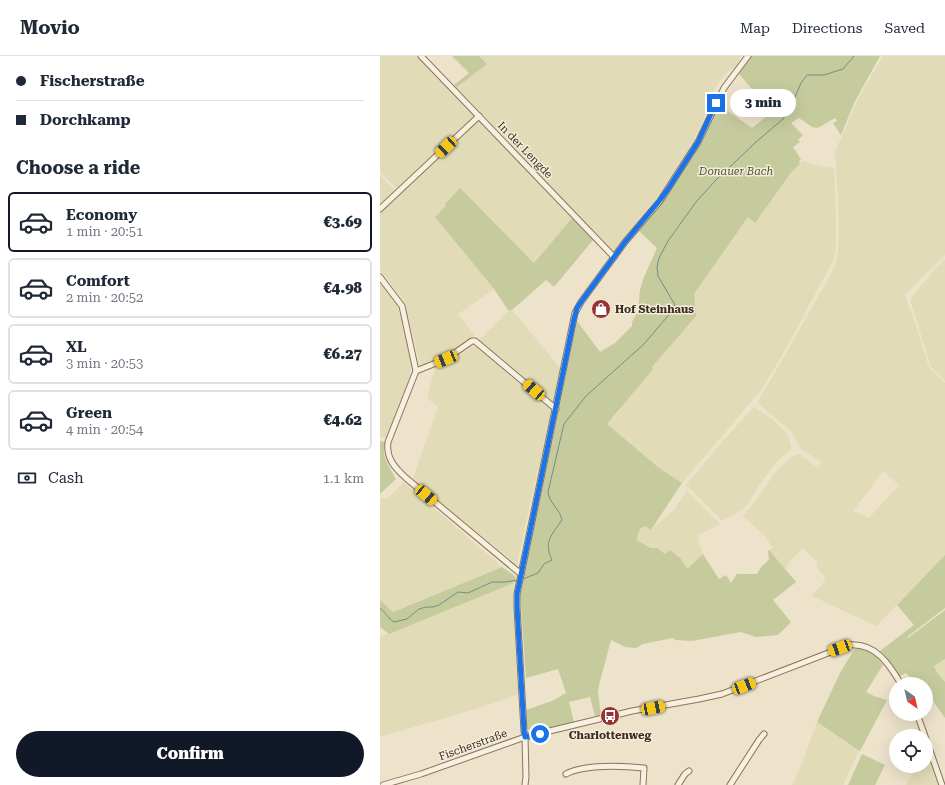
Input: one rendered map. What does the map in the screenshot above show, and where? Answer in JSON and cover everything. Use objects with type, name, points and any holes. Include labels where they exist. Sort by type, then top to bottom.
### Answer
[{"type":"street","name":"In der Lengde","points":[[421,56],[614,257]]},
{"type":"street","points":[[525,785],[525,737],[517,594],[577,308],[614,257],[660,200],[676,177],[698,142],[724,88],[748,56]]},
{"type":"street","points":[[380,209],[479,116]]},
{"type":"street","points":[[380,277],[402,306],[416,371],[388,442],[387,450],[392,462],[399,472],[520,578]]},
{"type":"street","points":[[416,371],[446,359],[472,341],[475,341],[556,409]]},
{"type":"street","name":"Fischerstraße","points":[[383,785],[422,774],[525,737],[632,711],[722,694],[849,645],[868,647],[879,654],[896,677]]},
{"type":"street","points":[[730,785],[764,734]]},
{"type":"street","points":[[933,759],[942,785]]},
{"type":"street","points":[[566,774],[572,771],[602,767],[644,768],[643,785]]},
{"type":"street","points":[[678,785],[685,774],[689,771]]},
{"type":"shaded area","points":[[380,56],[417,56],[475,116],[398,190],[380,172]]},
{"type":"shaded area","points":[[479,56],[741,56],[736,65],[725,74],[710,96],[708,109],[694,140],[658,197],[616,249],[613,250],[456,88],[487,64]]},
{"type":"shaded area","points":[[883,56],[945,56],[945,255],[905,295],[929,368],[945,383],[945,555],[876,626],[812,596],[826,579],[817,567],[817,562],[803,548],[791,560],[785,570],[769,550],[773,548],[764,535],[743,516],[774,474],[795,455],[801,455],[818,468],[821,461],[800,448],[792,432],[761,406],[758,401],[831,274],[836,262],[839,231],[835,152],[857,101]],"holes":[[[883,471],[899,485],[869,518],[853,511]]]},
{"type":"shaded area","points":[[479,121],[572,218],[534,263],[460,189],[445,204],[447,206],[435,217],[494,289],[458,314],[475,336],[446,357],[421,367],[405,304],[380,270],[380,212]]},
{"type":"shaded area","points":[[803,161],[834,168],[836,249],[833,261],[784,352],[761,390],[682,483],[658,467],[607,424],[619,411],[637,350],[751,206]]},
{"type":"shaded area","points":[[380,175],[396,191],[380,206]]},
{"type":"shaded area","points":[[945,260],[945,381],[931,367],[910,299],[935,269]]},
{"type":"shaded area","points":[[380,281],[398,306],[411,359],[410,376],[387,437],[380,437]]},
{"type":"shaded area","points":[[510,309],[561,369],[554,404],[479,340]]},
{"type":"shaded area","points":[[476,344],[552,409],[553,413],[533,490],[517,564],[412,481],[438,407],[427,398],[435,368],[451,362]]},
{"type":"shaded area","points":[[754,407],[782,428],[789,438],[792,449],[778,460],[764,478],[747,505],[740,511],[722,521],[686,485],[721,443]]},
{"type":"shaded area","points":[[404,482],[502,567],[392,612],[380,600],[380,499],[388,498]]},
{"type":"shaded area","points":[[687,491],[720,524],[699,535],[699,544],[703,554],[687,569],[681,559],[665,554],[657,548],[651,548],[636,540],[640,529],[645,526],[651,530],[673,511]]},
{"type":"shaded area","points":[[516,582],[514,606],[519,694],[482,707],[380,737],[380,637]]},
{"type":"shaded area","points":[[945,659],[945,682],[936,671],[934,665]]},
{"type":"shaded area","points":[[817,722],[859,750],[843,785],[792,785]]},
{"type":"shaded area","points":[[933,768],[939,785],[906,785],[914,773],[933,773]]},
{"type":"green space","points":[[452,56],[479,56],[487,64],[456,88],[454,85],[469,73]]},
{"type":"green space","points":[[749,56],[880,56],[854,103],[841,135],[833,123],[837,121],[835,118],[818,128],[812,127],[799,118],[791,123],[803,135],[798,140],[800,142],[793,147],[801,159],[799,162],[800,164],[792,171],[755,223],[748,217],[694,294],[696,316],[652,367],[653,369],[607,424],[658,467],[682,483],[651,530],[645,526],[640,529],[636,540],[651,548],[657,548],[665,554],[670,550],[681,559],[687,569],[703,554],[719,579],[726,575],[731,583],[737,574],[757,574],[762,566],[769,560],[769,550],[796,582],[773,600],[791,622],[778,635],[756,637],[741,632],[692,641],[676,640],[672,638],[643,644],[636,648],[625,647],[611,640],[598,692],[601,715],[595,716],[590,697],[569,702],[574,722],[531,732],[527,728],[526,710],[552,701],[566,693],[558,669],[526,678],[520,594],[523,583],[521,583],[577,321],[600,352],[615,343],[632,326],[632,322],[638,308],[641,286],[657,248],[639,231],[683,170],[701,141],[718,104],[752,128],[772,112],[739,74]]},
{"type":"green space","points":[[460,188],[534,263],[572,218],[593,240],[554,287],[546,280],[512,310],[508,310],[494,289],[435,217]]},
{"type":"green space","points":[[380,441],[385,442],[385,456],[396,479],[381,493],[380,493]]},
{"type":"green space","points":[[945,555],[945,608],[907,637],[908,638],[945,610],[945,659],[934,666],[945,682],[945,718],[933,701],[933,677],[910,677],[906,673],[900,676],[884,654],[880,651],[914,625],[897,605]]},
{"type":"green space","points":[[502,567],[515,576],[516,582],[389,634],[380,627],[380,600],[393,612]]},
{"type":"green space","points":[[855,648],[864,649],[872,653],[883,665],[866,692],[887,700],[860,751],[817,722],[840,673]]},
{"type":"green space","points":[[862,754],[885,765],[875,785],[848,785]]},
{"type":"waterway","name":"Donauer Bach","points":[[523,579],[538,573],[544,564],[552,560],[548,548],[550,538],[562,520],[550,499],[548,492],[564,424],[586,396],[644,344],[673,310],[675,305],[658,276],[657,267],[659,258],[668,241],[696,202],[715,181],[783,119],[792,104],[801,83],[807,75],[824,75],[843,69],[854,56]]},
{"type":"waterway","name":"Donauer Bach","points":[[380,608],[394,622],[407,619],[419,609],[439,605],[458,592],[468,593],[492,582],[518,580]]},
{"type":"place","name":"Hof Steinhaus","points":[[601,309]]},
{"type":"place","name":"Charlottenweg","points":[[610,716]]},
{"type":"route","points":[[540,734],[525,737],[524,731],[517,594],[577,308],[625,242],[660,200],[676,177],[698,142],[716,103]]}]
